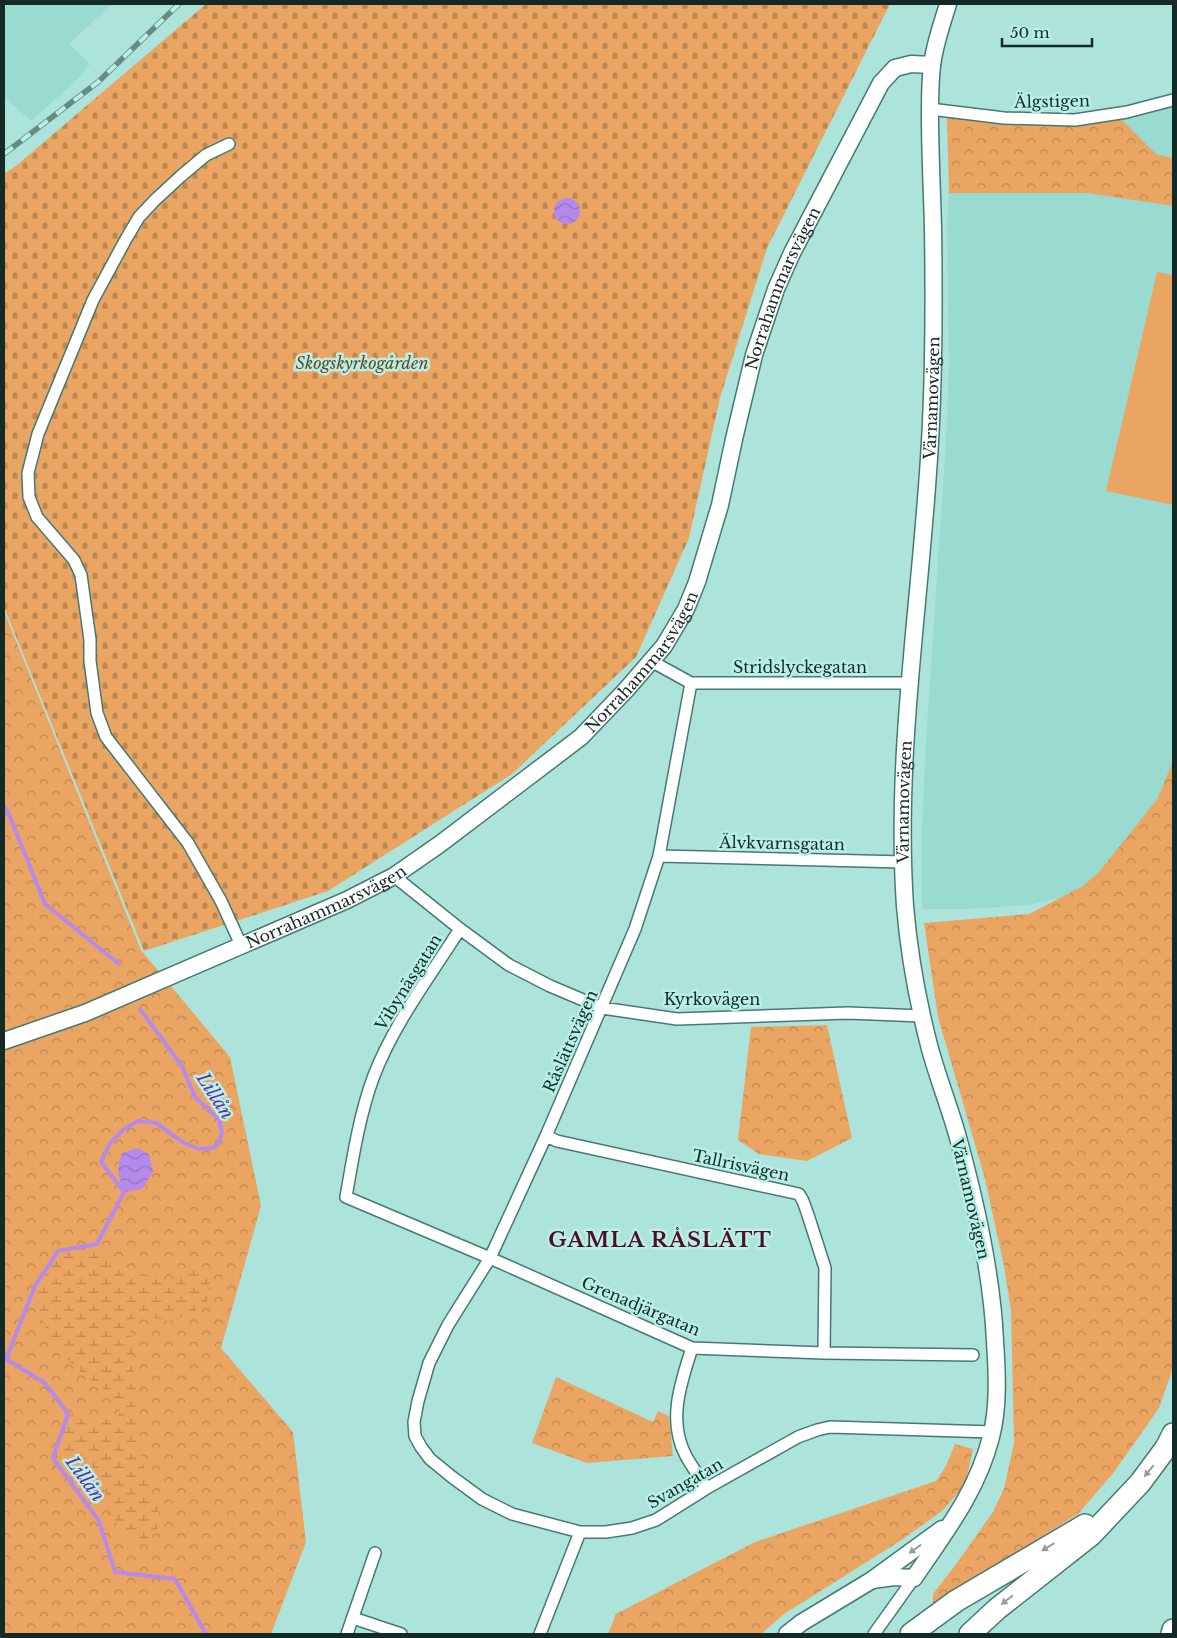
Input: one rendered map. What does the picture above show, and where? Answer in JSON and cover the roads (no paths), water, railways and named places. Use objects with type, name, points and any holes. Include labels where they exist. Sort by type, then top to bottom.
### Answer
[{"type":"highway","points":[[970,1634],[997,1609],[1090,1535],[1154,1465],[1173,1434]]},
{"type":"highway","points":[[911,1634],[956,1601],[1120,1504]]},
{"type":"highway","points":[[1172,1634],[1173,1630]]},
{"type":"street","points":[[932,65],[948,4]]},
{"type":"street","name":"Norrahammarsvägen","points":[[4,1041],[84,1013],[347,900],[394,876],[440,844],[581,736],[612,705],[651,661],[676,627],[697,582],[720,505],[760,334],[776,289],[792,253],[881,83],[895,68],[911,64],[932,65]]},
{"type":"street","name":"Värnamovägen","points":[[872,1580],[894,1577],[914,1578],[968,1497],[979,1473],[993,1432],[997,1371],[992,1303],[978,1225],[957,1134],[933,1060],[912,963],[906,913],[903,862],[902,796],[908,683],[924,529],[932,412],[934,330],[930,109],[932,65]]},
{"type":"street","name":"Älgstigen","points":[[930,109],[1004,118],[1075,120],[1127,112],[1173,100]]},
{"type":"street","points":[[229,144],[206,155],[174,182],[139,217],[92,300],[38,434],[28,472],[29,497],[37,516],[74,560],[81,575],[97,712],[106,737],[188,843],[221,900],[241,945]]},
{"type":"street","points":[[651,661],[691,683]]},
{"type":"street","name":"Stridslyckegatan","points":[[691,683],[908,683]]},
{"type":"street","name":"Råslättsvägen","points":[[415,1436],[414,1422],[418,1401],[429,1363],[448,1325],[490,1258],[546,1136],[635,929],[659,856],[691,683]]},
{"type":"street","name":"Älvkvarnsgatan","points":[[659,856],[903,862]]},
{"type":"street","name":"Kyrkovägen","points":[[394,876],[460,929],[509,965],[550,986],[602,1008],[677,1019],[848,1013],[922,1016]]},
{"type":"street","name":"Vibynäsgatan","points":[[346,1197],[356,1136],[374,1077],[400,1021],[460,929]]},
{"type":"street","name":"Tallrisvägen","points":[[546,1136],[557,1141],[799,1194],[808,1215],[825,1268],[824,1353]]},
{"type":"street","name":"Grenadjärgatan","points":[[346,1197],[490,1258],[692,1348],[824,1353],[973,1355]]},
{"type":"street","points":[[692,1348],[677,1402],[677,1420],[685,1454],[707,1488]]},
{"type":"street","name":"Svangatan","points":[[415,1436],[430,1459],[482,1499],[512,1514],[580,1532],[606,1532],[632,1528],[656,1520],[707,1488],[798,1437],[817,1430],[830,1427],[993,1432]]},
{"type":"street","name":"Värnamovägen","points":[[786,1634],[872,1580],[954,1520]]},
{"type":"street","points":[[540,1634],[580,1532]]},
{"type":"street","points":[[347,1634],[375,1553]]},
{"type":"street","points":[[874,1634],[914,1578]]},
{"type":"street","points":[[353,1618],[401,1634]]},
{"type":"water","points":[[567,198],[576,202],[580,211],[576,220],[567,224],[558,220],[554,211],[558,202]]},
{"type":"water","points":[[138,1148],[149,1154],[153,1172],[142,1189],[124,1192],[118,1172],[120,1159],[122,1153]]},
{"type":"waterway","name":"Lillån","points":[[4,806],[45,904],[119,964]]},
{"type":"waterway","name":"Lillån","points":[[140,1009],[182,1066],[195,1097],[219,1120],[222,1132],[218,1144],[213,1148],[199,1149],[184,1143],[156,1123],[138,1121],[123,1130],[110,1143],[101,1162],[124,1192],[97,1244],[58,1251],[35,1286],[6,1359],[45,1383],[68,1414],[53,1458],[99,1521],[115,1572],[175,1579],[206,1634]]},
{"type":"railway","points":[[4,154],[98,82],[179,4]]},
{"type":"district","name":"GAMLA RÅSLÄTT","points":[[660,1240]]},
{"type":"park label","name":"Skogskyrkogården","points":[[362,363]]}]
